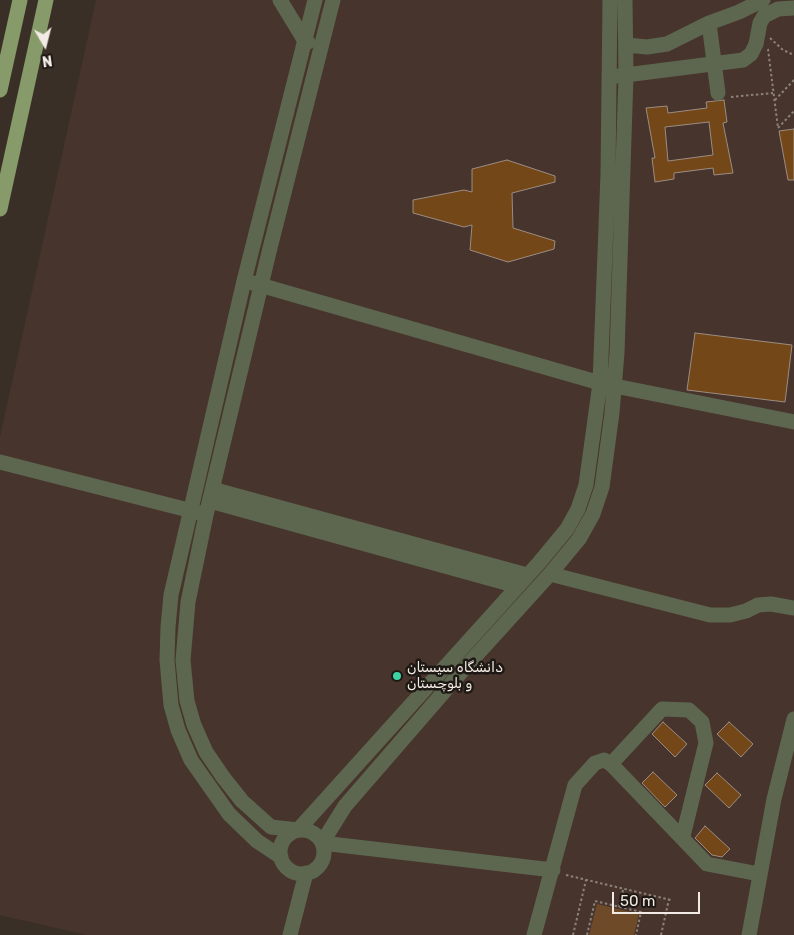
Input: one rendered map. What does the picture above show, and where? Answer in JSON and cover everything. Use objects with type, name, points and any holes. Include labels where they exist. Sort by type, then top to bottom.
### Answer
[{"type":"main road","points":[[0,90],[20,0]]},
{"type":"main road","points":[[0,209],[46,0]]},
{"type":"street","points":[[280,0],[305,41],[322,44]]},
{"type":"street","points":[[315,0],[244,281],[205,504],[185,629],[184,668],[187,701],[194,725],[206,752],[242,801],[271,828],[312,832],[322,843],[324,849],[322,862],[312,871],[306,873],[293,871],[284,863],[281,857],[257,841],[236,821],[206,784],[178,730],[171,706],[167,660],[170,603],[205,504],[262,286],[333,0]]},
{"type":"street","points":[[281,857],[282,843],[291,833],[298,830],[522,581],[567,529],[578,509],[586,485],[608,384],[610,0]]},
{"type":"street","points":[[322,843],[345,806],[462,671],[550,574],[579,539],[593,514],[602,487],[626,76],[625,0]]},
{"type":"street","points":[[626,45],[647,46],[667,44],[762,0]]},
{"type":"street","points":[[609,76],[626,76],[743,60],[751,54],[756,44],[760,23],[764,16],[778,9],[794,8]]},
{"type":"street","points":[[709,23],[714,65],[721,96]]},
{"type":"street","points":[[244,281],[608,384],[794,422]]},
{"type":"street","points":[[0,462],[205,504],[522,581]]},
{"type":"street","points":[[578,509],[593,514]]},
{"type":"street","points":[[550,574],[710,615],[730,615],[758,605],[771,604],[794,608]]},
{"type":"street","points":[[611,764],[662,709],[689,710],[702,722],[706,743],[683,836]]},
{"type":"street","points":[[749,935],[774,799],[794,719]]},
{"type":"street","points":[[534,935],[576,785],[595,763],[604,760],[611,764],[683,836],[707,864],[759,874]]},
{"type":"street","points":[[322,843],[553,871]]},
{"type":"street","points":[[290,935],[306,873]]},
{"type":"path","points":[[794,55],[783,50],[767,35],[778,128],[794,111]]},
{"type":"path","points":[[774,101],[794,80]]},
{"type":"path","points":[[721,96],[774,93]]},
{"type":"path","points":[[553,871],[670,900],[661,935]]},
{"type":"path","points":[[572,935],[586,880]]},
{"type":"path","points":[[619,907],[623,889]]},
{"type":"path","points":[[587,935],[595,901],[641,912],[636,935]]},
{"type":"shaded area","name":"دانشگاه سیستان و بلوچستان","points":[[96,0],[794,0],[794,935],[87,935],[0,915],[0,437]]},
{"type":"shaded area","points":[[597,904],[639,914],[634,935],[589,935]]},
{"type":"building","points":[[724,100],[727,122],[723,123],[733,173],[714,175],[713,168],[674,173],[674,179],[655,182],[652,158],[655,158],[646,108],[667,106],[668,113],[707,108],[706,102]],"holes":[[[709,122],[713,155],[668,161],[665,127]]]},
{"type":"building","points":[[794,129],[794,180],[788,180],[779,131]]},
{"type":"building","points":[[507,160],[555,176],[555,182],[512,193],[513,228],[555,241],[554,249],[508,262],[470,250],[472,225],[464,227],[413,213],[413,200],[464,190],[472,192],[472,169]]},
{"type":"building","points":[[695,333],[792,345],[785,402],[687,390]]},
{"type":"building","points":[[663,722],[687,744],[675,757],[652,734]]},
{"type":"building","points":[[729,722],[753,744],[741,757],[717,734]]},
{"type":"building","points":[[653,772],[677,795],[665,807],[642,783]]},
{"type":"building","points":[[717,773],[741,795],[729,808],[705,785]]},
{"type":"building","points":[[705,826],[730,849],[722,857],[712,855],[695,838]]},
{"type":"place","name":"دانشگاه سیستان و بلوچستان","points":[[397,676]]}]
